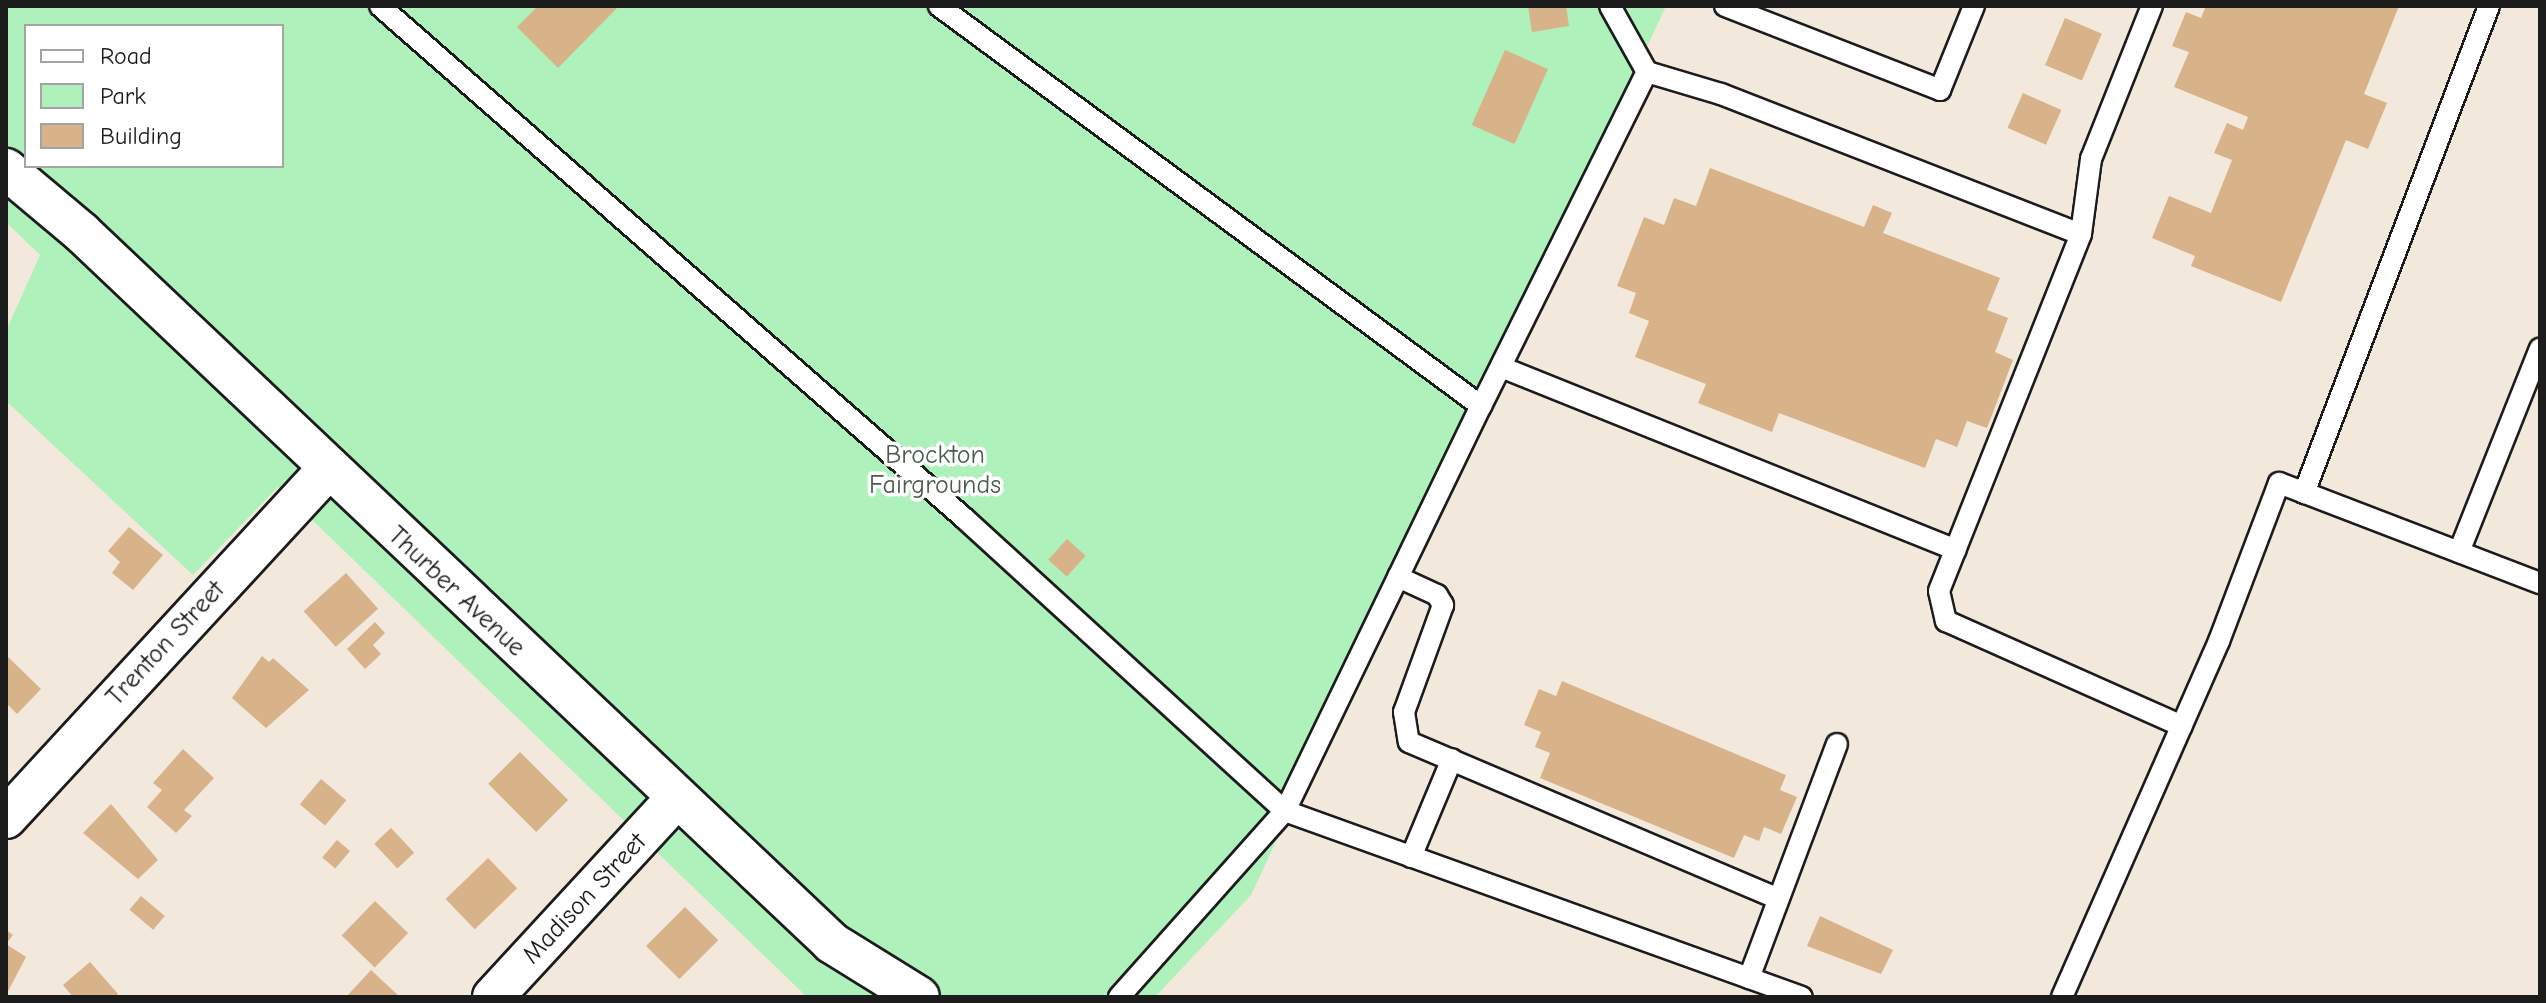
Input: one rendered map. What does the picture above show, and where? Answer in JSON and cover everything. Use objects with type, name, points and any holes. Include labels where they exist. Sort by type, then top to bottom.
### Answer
[{"type":"street","name":"Thurber Avenue","points":[[6,169],[81,232],[675,800],[832,943],[919,997]]},
{"type":"street","name":"Trenton Street","points":[[6,818],[327,470]]},
{"type":"street","name":"Madison Street","points":[[493,997],[675,800]]},
{"type":"lane","points":[[380,6],[964,518],[1285,811],[1802,997]]},
{"type":"lane","points":[[939,6],[1481,406]]},
{"type":"lane","points":[[1610,6],[1647,72],[1721,94],[2081,234]]},
{"type":"lane","points":[[1725,6],[1940,90],[1974,6]]},
{"type":"lane","points":[[2152,6],[2091,159],[2081,234],[1939,591],[1946,621],[2182,726]]},
{"type":"lane","points":[[2304,493],[2489,6]]},
{"type":"lane","points":[[1119,997],[1285,811],[1647,72]]},
{"type":"lane","points":[[2459,552],[2540,348]]},
{"type":"lane","points":[[1501,367],[1956,550]]},
{"type":"lane","points":[[2062,997],[2182,726],[2279,483],[2540,583]]},
{"type":"lane","points":[[1398,577],[1437,595],[1443,605],[1403,732],[1409,742],[1778,899]]},
{"type":"lane","points":[[1749,978],[1837,744]]},
{"type":"lane","points":[[1411,857],[1452,759]]},
{"type":"green space","name":"Brockton Fairgrounds","points":[[6,6],[1666,6],[1251,895],[1155,997],[807,997],[278,487],[193,575],[6,401],[6,331],[40,255],[6,222]]},
{"type":"building","points":[[538,6],[619,6],[558,68],[517,27]]},
{"type":"building","points":[[1528,6],[1566,6],[1569,26],[1532,32]]},
{"type":"building","points":[[2206,6],[2399,6],[2364,94],[2387,103],[2368,149],[2346,140],[2281,302],[2191,266],[2195,256],[2152,238],[2169,196],[2211,213],[2232,160],[2214,153],[2227,123],[2243,130],[2248,117],[2174,87],[2189,52],[2172,46],[2186,12],[2201,18]]},
{"type":"building","points":[[2065,18],[2102,34],[2082,81],[2045,65]]},
{"type":"building","points":[[1505,50],[1548,69],[1515,144],[1472,125]]},
{"type":"building","points":[[2023,93],[2061,110],[2046,145],[2008,128]]},
{"type":"building","points":[[1710,168],[1864,227],[1873,205],[1892,213],[1883,233],[2000,278],[1987,310],[2008,318],[1995,352],[2013,360],[1987,428],[1967,421],[1957,447],[1936,439],[1925,468],[1779,413],[1772,432],[1698,403],[1706,384],[1635,357],[1649,321],[1629,313],[1636,293],[1617,286],[1644,217],[1664,225],[1674,198],[1696,206]]},
{"type":"building","points":[[129,527],[163,555],[133,590],[112,573],[120,562],[108,551]]},
{"type":"building","points":[[1067,539],[1086,556],[1067,577],[1048,560]]},
{"type":"building","points":[[346,573],[378,609],[336,647],[304,611]]},
{"type":"building","points":[[375,622],[385,633],[373,645],[381,654],[365,669],[347,649]]},
{"type":"building","points":[[6,655],[41,689],[17,714],[6,703]]},
{"type":"building","points":[[262,656],[269,662],[273,658],[309,690],[266,728],[232,698]]},
{"type":"building","points":[[1562,681],[1786,775],[1780,790],[1797,797],[1781,834],[1764,827],[1759,841],[1744,835],[1734,858],[1540,778],[1550,753],[1535,747],[1541,732],[1524,725],[1539,689],[1556,696]]},
{"type":"building","points":[[183,749],[214,778],[184,810],[192,816],[176,833],[147,807],[162,790],[153,783]]},
{"type":"building","points":[[520,752],[568,800],[536,832],[488,784]]},
{"type":"building","points":[[321,779],[346,800],[325,825],[300,804]]},
{"type":"building","points":[[111,804],[158,860],[138,879],[83,833]]},
{"type":"building","points":[[391,828],[414,853],[397,869],[374,844]]},
{"type":"building","points":[[337,840],[350,851],[335,869],[322,858]]},
{"type":"building","points":[[488,858],[517,888],[475,929],[446,899]]},
{"type":"building","points":[[141,896],[165,916],[153,930],[129,910]]},
{"type":"building","points":[[375,901],[408,933],[375,967],[342,936]]},
{"type":"building","points":[[685,907],[718,940],[679,979],[646,946]]},
{"type":"building","points":[[1820,916],[1893,950],[1881,974],[1807,946]]},
{"type":"building","points":[[6,930],[13,935],[6,944]]},
{"type":"building","points":[[6,944],[26,957],[6,995]]},
{"type":"building","points":[[90,962],[118,994],[115,997],[73,997],[63,985]]},
{"type":"building","points":[[371,970],[400,997],[346,997]]}]
